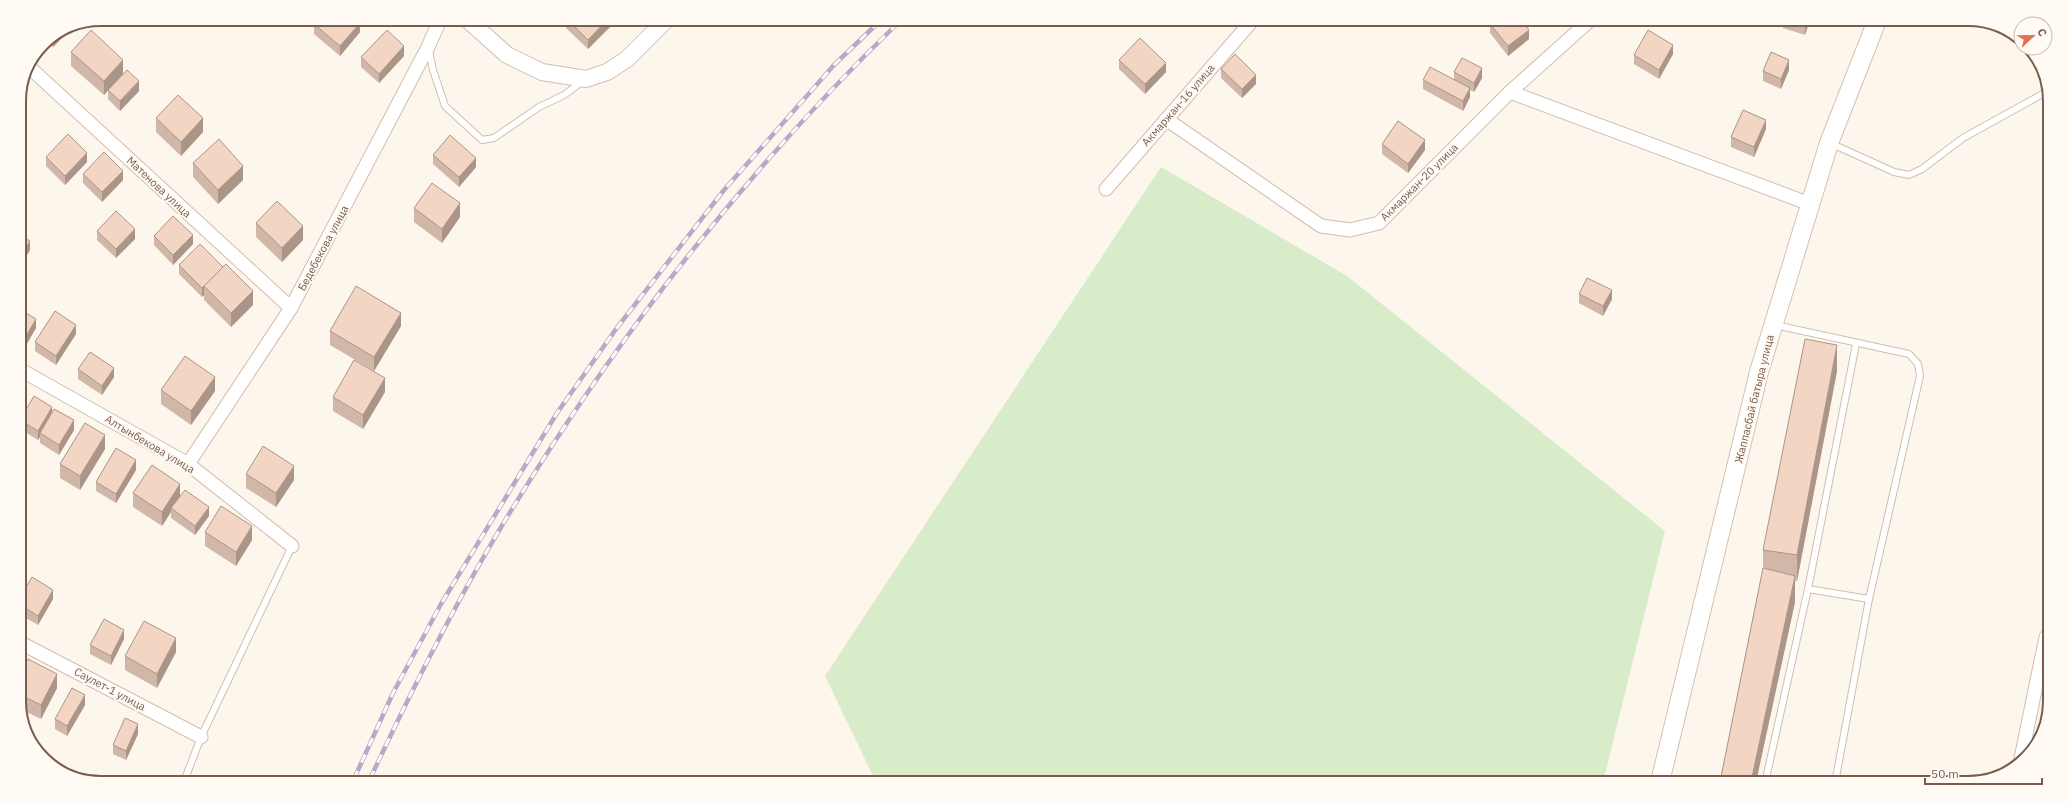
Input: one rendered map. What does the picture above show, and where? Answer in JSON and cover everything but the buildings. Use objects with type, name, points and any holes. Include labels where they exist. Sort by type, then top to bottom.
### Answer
[{"type":"main road","name":"Жаппасбай батыра улица","points":[[1661,776],[1759,372],[1829,143],[1875,26]]},
{"type":"street","name":"Бедебекова улица","points":[[188,464],[291,308],[428,47],[437,26]]},
{"type":"street","points":[[475,26],[507,55],[542,72],[586,79],[607,72],[627,59],[660,26]]},
{"type":"street","name":"Акмаржан-16 улица","points":[[1106,189],[1247,26]]},
{"type":"street","name":"Акмаржан-20 улица","points":[[1166,119],[1321,226],[1350,230],[1379,223],[1510,92],[1584,26]]},
{"type":"street","name":"Матенова улица","points":[[33,70],[291,308]]},
{"type":"street","points":[[1510,92],[1810,204]]},
{"type":"street","name":"Алтынбекова улица","points":[[26,373],[188,464],[292,546]]},
{"type":"street","name":"Саулет-1 улица","points":[[26,646],[201,737]]},
{"type":"street","points":[[2022,753],[2043,652]]},
{"type":"lane","points":[[428,47],[432,70],[445,106],[482,140],[494,138],[539,107],[564,95],[586,79]]},
{"type":"lane","points":[[1829,143],[1894,172],[1909,175],[1934,161],[1963,138],[2043,94]]},
{"type":"lane","points":[[1773,325],[1908,354],[1918,364],[1920,376],[1869,599],[1835,776]]},
{"type":"lane","points":[[1766,776],[1808,588],[1856,344]]},
{"type":"lane","points":[[186,776],[201,737],[292,546]]},
{"type":"lane","points":[[1808,588],[1869,599]]},
{"type":"green space","points":[[1161,167],[1347,276],[1665,531],[1604,776],[873,776],[825,676]]},
{"type":"railway","points":[[355,776],[393,693],[441,604],[557,413],[616,329],[724,190],[834,65],[875,26]]},
{"type":"railway","points":[[371,776],[419,678],[471,579],[551,447],[595,382],[689,255],[739,194],[791,134],[844,77],[895,26]]}]
